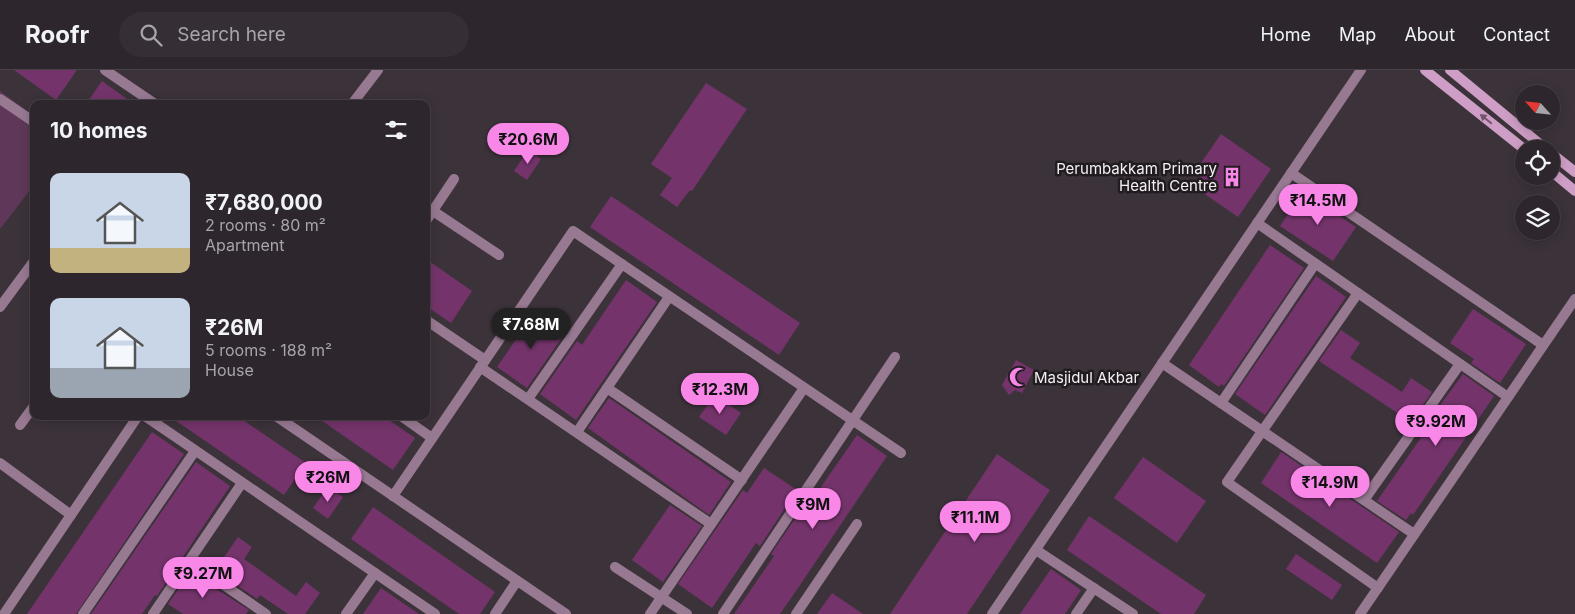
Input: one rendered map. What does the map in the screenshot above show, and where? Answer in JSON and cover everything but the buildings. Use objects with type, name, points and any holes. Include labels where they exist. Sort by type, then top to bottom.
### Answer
[{"type":"street","points":[[105,70],[149,100]]},
{"type":"street","points":[[355,100],[378,70]]},
{"type":"street","points":[[992,614],[1361,70]]},
{"type":"street","points":[[1425,70],[1515,142]]},
{"type":"street","points":[[1450,70],[1535,140]]},
{"type":"street","points":[[0,99],[30,119]]},
{"type":"street","points":[[1560,160],[1575,172]]},
{"type":"street","points":[[1291,173],[1543,345]]},
{"type":"street","points":[[430,215],[454,179]]},
{"type":"street","points":[[1560,179],[1575,190]]},
{"type":"street","points":[[433,210],[498,255]]},
{"type":"street","points":[[1257,223],[1508,397]]},
{"type":"street","points":[[393,496],[573,231],[901,453]]},
{"type":"street","points":[[528,399],[622,264]]},
{"type":"street","points":[[1221,403],[1315,264]]},
{"type":"street","points":[[0,307],[30,266]]},
{"type":"street","points":[[1358,293],[1227,482],[1378,588]]},
{"type":"street","points":[[577,432],[670,297]]},
{"type":"street","points":[[1360,614],[1575,299]]},
{"type":"street","points":[[430,323],[528,399],[711,524]]},
{"type":"street","points":[[723,614],[895,357]]},
{"type":"street","points":[[1162,363],[1414,534]]},
{"type":"street","points":[[1364,500],[1460,364]]},
{"type":"street","points":[[607,388],[742,480]]},
{"type":"street","points":[[650,614],[804,388]]},
{"type":"street","points":[[20,425],[30,411]]},
{"type":"street","points":[[4,614],[135,420]]},
{"type":"street","points":[[151,420],[375,573],[422,610],[436,614]]},
{"type":"street","points":[[282,420],[566,614]]},
{"type":"street","points":[[407,420],[432,438]]},
{"type":"street","points":[[83,614],[195,451]]},
{"type":"street","points":[[0,463],[71,516]]},
{"type":"street","points":[[158,612],[189,561],[242,483]]},
{"type":"street","points":[[796,614],[857,524]]},
{"type":"street","points":[[1036,550],[1133,614]]},
{"type":"street","points":[[189,561],[266,614]]},
{"type":"street","points":[[615,567],[687,614]]},
{"type":"street","points":[[346,614],[375,573]]},
{"type":"street","points":[[495,614],[517,581]]},
{"type":"street","points":[[1076,614],[1094,588]]},
{"type":"shaded area","points":[[0,91],[30,113],[30,190],[0,229]]},
{"type":"place","name":"Perumbakkam Primary Health Centre","points":[[1232,177]]},
{"type":"place","name":"Masjidul Akbar","points":[[1019,377]]}]
